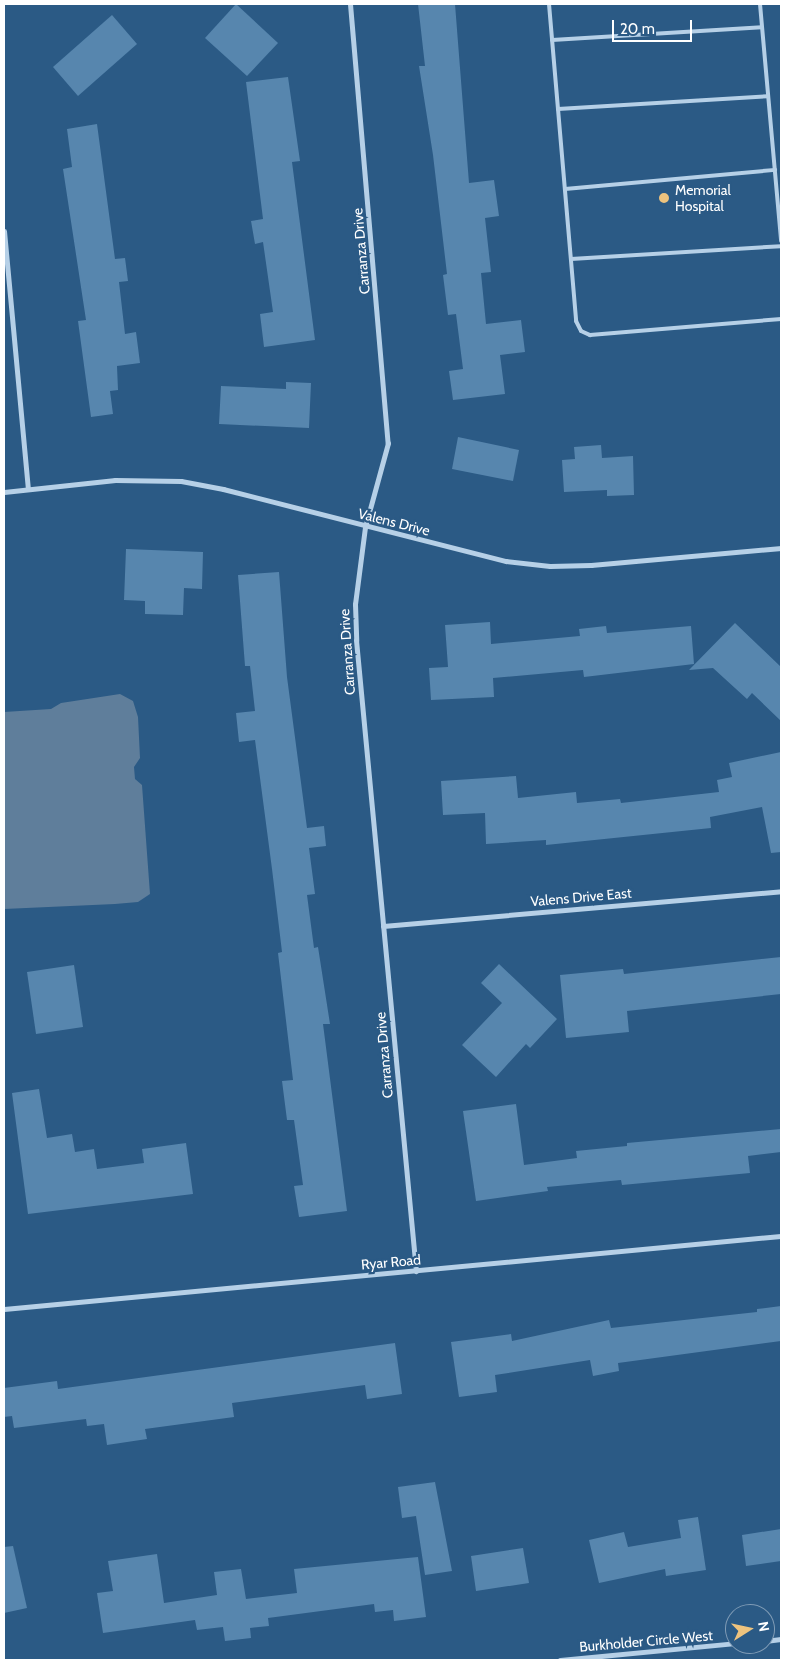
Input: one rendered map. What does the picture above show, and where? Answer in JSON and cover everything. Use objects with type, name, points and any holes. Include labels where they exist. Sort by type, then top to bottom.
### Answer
[{"type":"street","name":"Carranza Drive","points":[[350,4],[387,412],[388,443],[365,527],[355,604],[356,640],[416,1270]]},
{"type":"street","points":[[4,231],[28,489]]},
{"type":"street","name":"Valens Drive","points":[[4,492],[115,480],[182,481],[223,489],[365,527],[506,561],[550,566],[591,565],[781,548]]},
{"type":"street","name":"Valens Drive East","points":[[384,926],[781,890]]},
{"type":"street","name":"Ryar Road","points":[[4,1309],[781,1236]]},
{"type":"street","name":"Burkholder Circle West","points":[[560,1660],[725,1644]]},
{"type":"lane","points":[[549,4],[576,320],[581,331],[590,335],[781,319]]},
{"type":"lane","points":[[760,4],[781,241]]},
{"type":"lane","points":[[552,40],[762,27]]},
{"type":"lane","points":[[558,109],[768,96]]},
{"type":"lane","points":[[565,189],[775,170]]},
{"type":"lane","points":[[571,259],[781,246]]},
{"type":"water","points":[[120,694],[133,701],[138,717],[140,758],[134,767],[135,779],[142,785],[150,894],[138,902],[4,909],[4,712],[51,709],[61,703]]},
{"type":"building","points":[[236,4],[278,43],[247,76],[205,38]]},
{"type":"building","points":[[418,4],[455,4],[469,183],[494,180],[499,216],[485,218],[491,272],[481,273],[486,324],[521,320],[525,352],[500,355],[505,394],[453,400],[449,371],[463,369],[456,314],[448,315],[443,275],[447,274],[433,155],[419,66],[425,66]]},
{"type":"building","points":[[112,15],[137,44],[78,96],[53,67]]},
{"type":"building","points":[[288,77],[300,161],[292,162],[315,340],[264,347],[260,314],[273,312],[263,242],[255,244],[251,221],[263,219],[246,82]]},
{"type":"building","points":[[97,124],[115,259],[125,258],[128,281],[119,282],[125,334],[136,332],[140,363],[117,366],[118,390],[110,391],[113,414],[91,417],[78,321],[86,320],[63,169],[72,167],[67,129]]},
{"type":"building","points":[[286,382],[311,383],[309,428],[219,424],[221,386],[286,389]]},
{"type":"building","points":[[458,437],[519,450],[513,481],[452,469]]},
{"type":"building","points":[[601,445],[602,458],[633,456],[634,495],[607,496],[607,490],[564,492],[562,460],[575,459],[574,447]]},
{"type":"building","points":[[126,549],[203,552],[202,589],[184,588],[183,615],[145,614],[145,601],[124,600]]},
{"type":"building","points":[[279,572],[287,677],[307,828],[324,826],[326,846],[309,848],[315,894],[307,895],[314,948],[318,947],[330,1024],[323,1024],[347,1211],[299,1217],[294,1186],[303,1185],[294,1120],[287,1120],[282,1081],[293,1080],[278,953],[282,952],[272,869],[255,740],[239,742],[236,713],[255,711],[250,666],[245,666],[238,575]]},
{"type":"building","points":[[490,622],[491,644],[580,636],[579,629],[606,626],[607,633],[691,626],[694,664],[584,677],[583,670],[493,678],[494,697],[431,700],[429,668],[448,667],[445,625]]},
{"type":"building","points":[[735,623],[781,667],[781,721],[752,693],[747,699],[713,668],[689,670]]},
{"type":"building","points":[[781,752],[781,852],[771,853],[762,807],[710,817],[711,828],[546,845],[546,840],[486,844],[485,813],[443,815],[441,781],[516,776],[518,798],[576,792],[577,803],[620,799],[621,803],[719,792],[717,780],[732,777],[729,763]]},
{"type":"building","points":[[781,957],[781,994],[627,1011],[629,1032],[566,1038],[560,975],[623,969],[624,974]]},
{"type":"building","points":[[499,964],[557,1019],[530,1048],[526,1044],[496,1077],[462,1045],[502,1003],[481,983]]},
{"type":"building","points":[[74,965],[83,1027],[36,1034],[27,972]]},
{"type":"building","points":[[39,1089],[47,1138],[72,1134],[75,1152],[94,1149],[97,1169],[144,1163],[142,1149],[186,1143],[193,1194],[28,1214],[12,1093]]},
{"type":"building","points":[[516,1104],[524,1165],[577,1158],[576,1151],[627,1146],[627,1143],[781,1129],[781,1152],[748,1156],[750,1173],[622,1185],[621,1180],[547,1187],[548,1191],[476,1201],[463,1111]]},
{"type":"building","points":[[781,1306],[781,1341],[618,1363],[619,1371],[593,1376],[590,1360],[495,1375],[497,1392],[459,1397],[451,1342],[511,1334],[512,1341],[609,1320],[611,1328],[757,1312],[757,1309]]},
{"type":"building","points":[[395,1343],[402,1394],[367,1399],[365,1385],[232,1403],[234,1417],[145,1429],[147,1439],[107,1445],[104,1424],[87,1426],[86,1419],[14,1428],[12,1416],[4,1417],[4,1388],[57,1381],[58,1389]]},
{"type":"building","points":[[435,1482],[452,1571],[425,1575],[416,1516],[402,1518],[398,1487]]},
{"type":"building","points":[[698,1517],[706,1570],[666,1576],[665,1569],[599,1583],[589,1540],[624,1532],[628,1547],[681,1538],[678,1520]]},
{"type":"building","points":[[781,1529],[781,1561],[746,1566],[742,1535]]},
{"type":"building","points":[[13,1546],[27,1608],[4,1613],[4,1547]]},
{"type":"building","points":[[523,1548],[529,1583],[476,1591],[471,1556]]},
{"type":"building","points":[[157,1554],[164,1603],[217,1595],[214,1572],[241,1569],[246,1599],[297,1593],[294,1569],[418,1557],[426,1617],[394,1621],[393,1610],[375,1612],[374,1604],[268,1618],[269,1626],[250,1628],[251,1638],[225,1641],[223,1627],[197,1630],[195,1620],[103,1633],[97,1593],[113,1591],[108,1561]]},
{"type":"place","name":"Memorial Hospital","points":[[664,198]]}]
